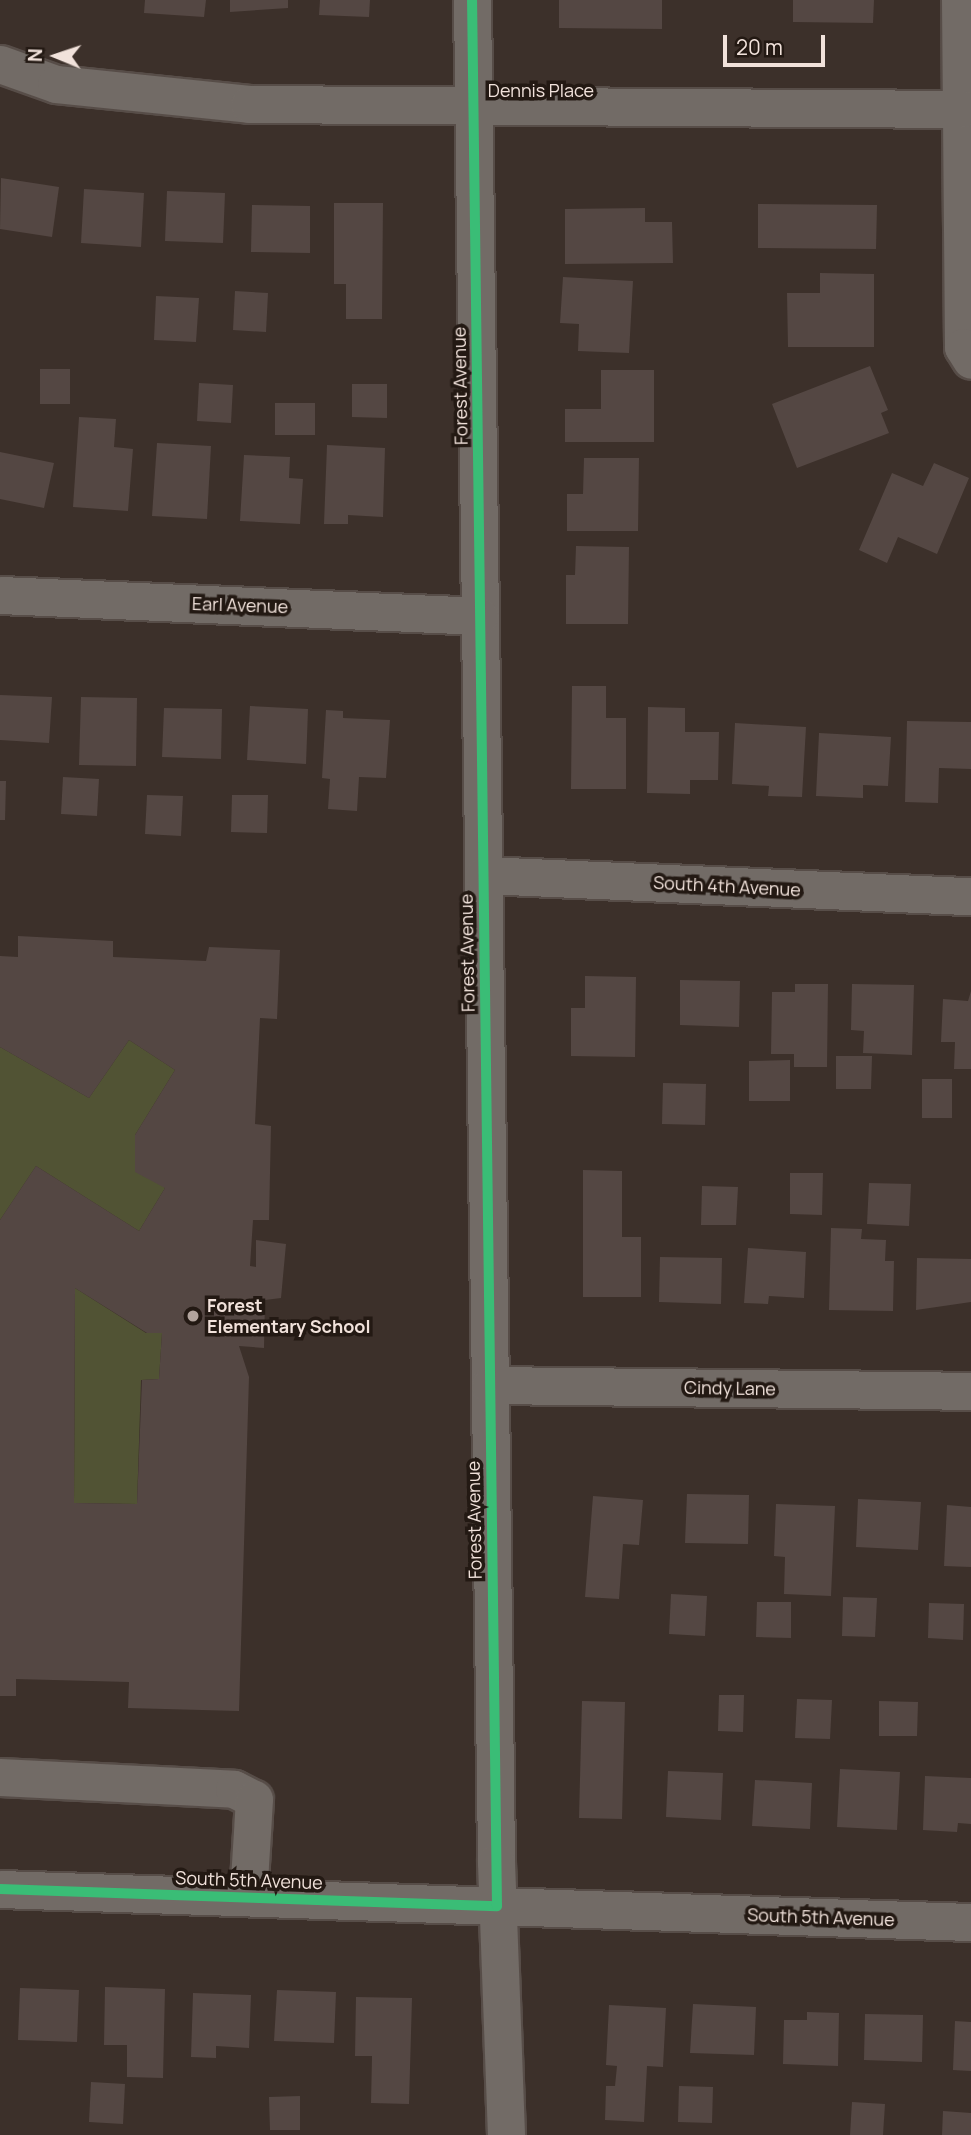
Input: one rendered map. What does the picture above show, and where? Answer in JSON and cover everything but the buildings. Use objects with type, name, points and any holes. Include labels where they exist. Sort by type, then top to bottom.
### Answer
[{"type":"street","name":"Forest Avenue","points":[[472,0],[497,1906],[506,2135]]},
{"type":"street","points":[[960,0],[963,347],[971,360]]},
{"type":"street","name":"Dennis Place","points":[[0,64],[56,83],[248,104],[961,109]]},
{"type":"street","name":"Earl Avenue","points":[[0,595],[480,616]]},
{"type":"street","name":"South 4th Avenue","points":[[484,875],[971,896]]},
{"type":"street","name":"Cindy Lane","points":[[490,1385],[971,1391]]},
{"type":"street","points":[[0,1777],[233,1789],[254,1799],[248,1898]]},
{"type":"street","name":"South 5th Avenue","points":[[0,1889],[971,1922]]},
{"type":"green space","points":[[129,1040],[175,1070],[135,1135],[165,1188],[139,1231],[36,1166],[0,1220],[0,1047],[89,1098]]},
{"type":"green space","points":[[75,1288],[146,1333],[162,1333],[159,1379],[141,1380],[137,1504],[74,1503]]},
{"type":"cycle path","points":[[0,1889],[497,1906],[472,0]]},
{"type":"place","name":"Forest Elementary School","points":[[193,1316]]}]
